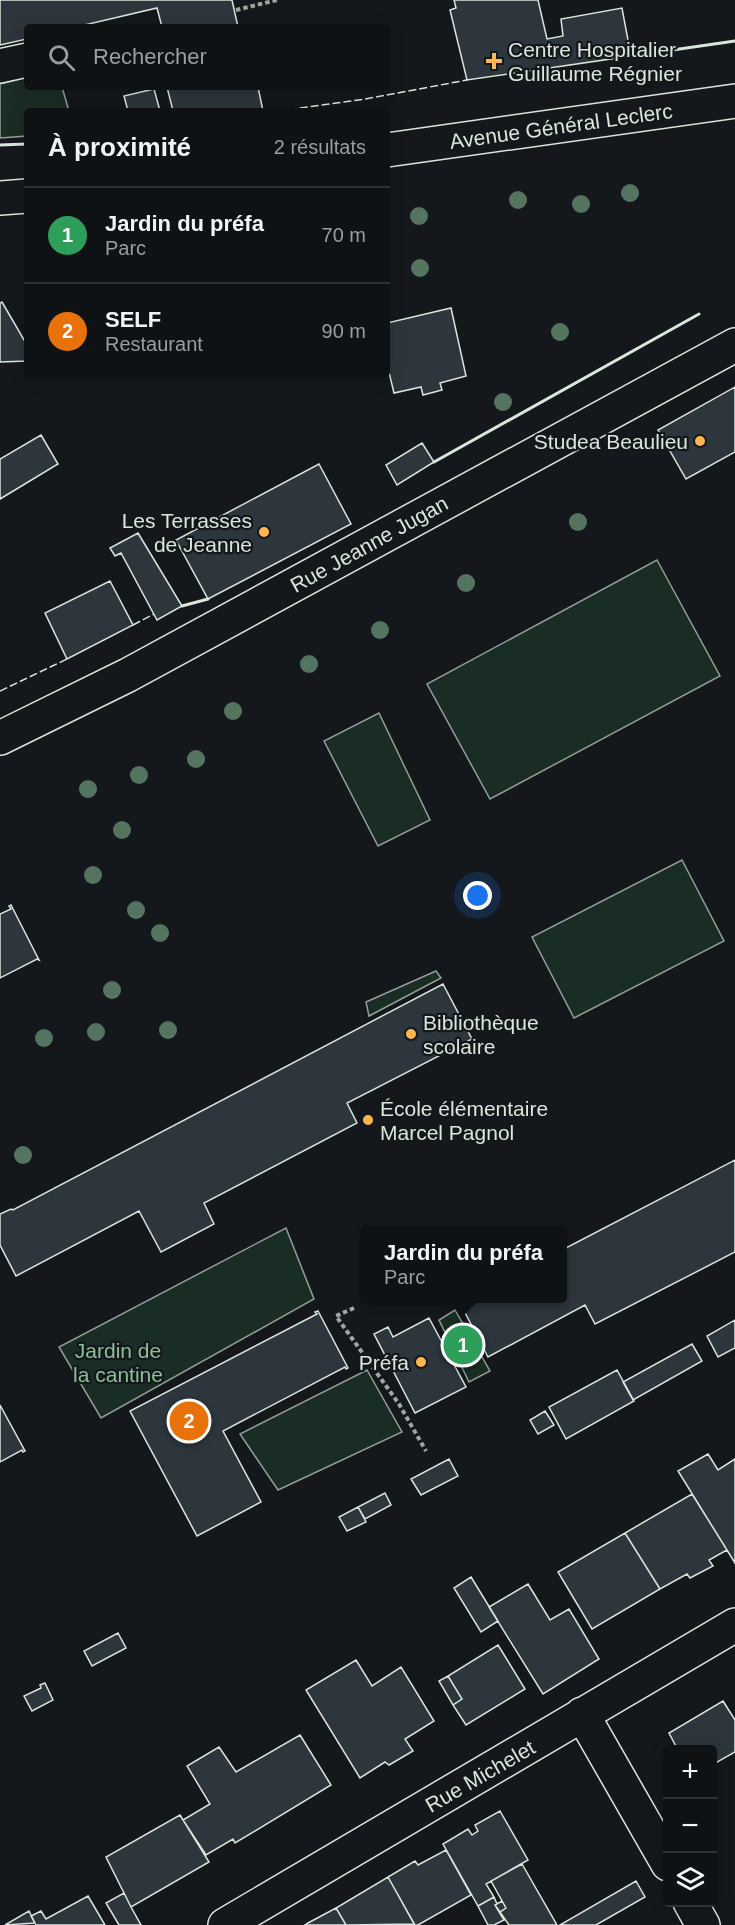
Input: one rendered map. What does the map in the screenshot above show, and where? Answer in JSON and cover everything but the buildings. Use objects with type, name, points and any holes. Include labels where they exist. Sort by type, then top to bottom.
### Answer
[{"type":"street","points":[[0,66],[24,61]]},
{"type":"street","name":"Avenue Général Leclerc","points":[[390,150],[735,101]]},
{"type":"street","points":[[0,198],[24,196]]},
{"type":"street","name":"Rue Jeanne Jugan","points":[[0,738],[128,675],[735,345]]},
{"type":"street","name":"Rue Michelet","points":[[225,1925],[735,1625]]},
{"type":"street","points":[[582,1714],[663,1854]]},
{"type":"street","points":[[693,1907],[703,1925]]},
{"type":"path","points":[[236,10],[278,0]]},
{"type":"path","points":[[354,1308],[336,1316],[399,1404],[426,1451]]},
{"type":"green space","points":[[24,78],[24,90],[63,90],[68,108],[24,108],[24,136],[0,138],[0,84]]},
{"type":"green space","points":[[657,560],[720,676],[490,799],[427,684]]},
{"type":"green space","points":[[379,713],[430,820],[378,846],[324,741]]},
{"type":"green space","points":[[682,860],[724,941],[574,1018],[532,937]]},
{"type":"green space","points":[[436,971],[441,978],[369,1016],[366,1002]]},
{"type":"green space","name":"Jardin de la cantine","points":[[286,1228],[314,1299],[101,1418],[59,1347]]},
{"type":"green space","points":[[455,1310],[490,1371],[469,1382],[439,1320]]},
{"type":"green space","points":[[367,1370],[402,1432],[278,1490],[240,1434]]},
{"type":"fence","points":[[300,108],[365,99],[467,80]]},
{"type":"fence","points":[[133,625],[154,614]]},
{"type":"fence","points":[[0,691],[67,659]]},
{"type":"wall","points":[[631,56],[735,41]]},
{"type":"wall","points":[[0,145],[24,144]]},
{"type":"wall","points":[[434,462],[699,314]]},
{"type":"wall","points":[[182,606],[208,599]]},
{"type":"place","name":"Centre Hospitalier Guillaume Régnier","points":[[494,61]]},
{"type":"place","name":"Studea Beaulieu","points":[[700,441]]},
{"type":"place","name":"Les Terrasses de Jeanne","points":[[264,532]]},
{"type":"place","name":"Bibliothèque scolaire","points":[[411,1034]]},
{"type":"place","name":"École élémentaire Marcel Pagnol","points":[[368,1120]]},
{"type":"place","name":"Jardin du préfa","points":[[463,1345]]},
{"type":"place","name":"Préfa","points":[[421,1362]]},
{"type":"place","name":"SELF","points":[[189,1421]]}]
